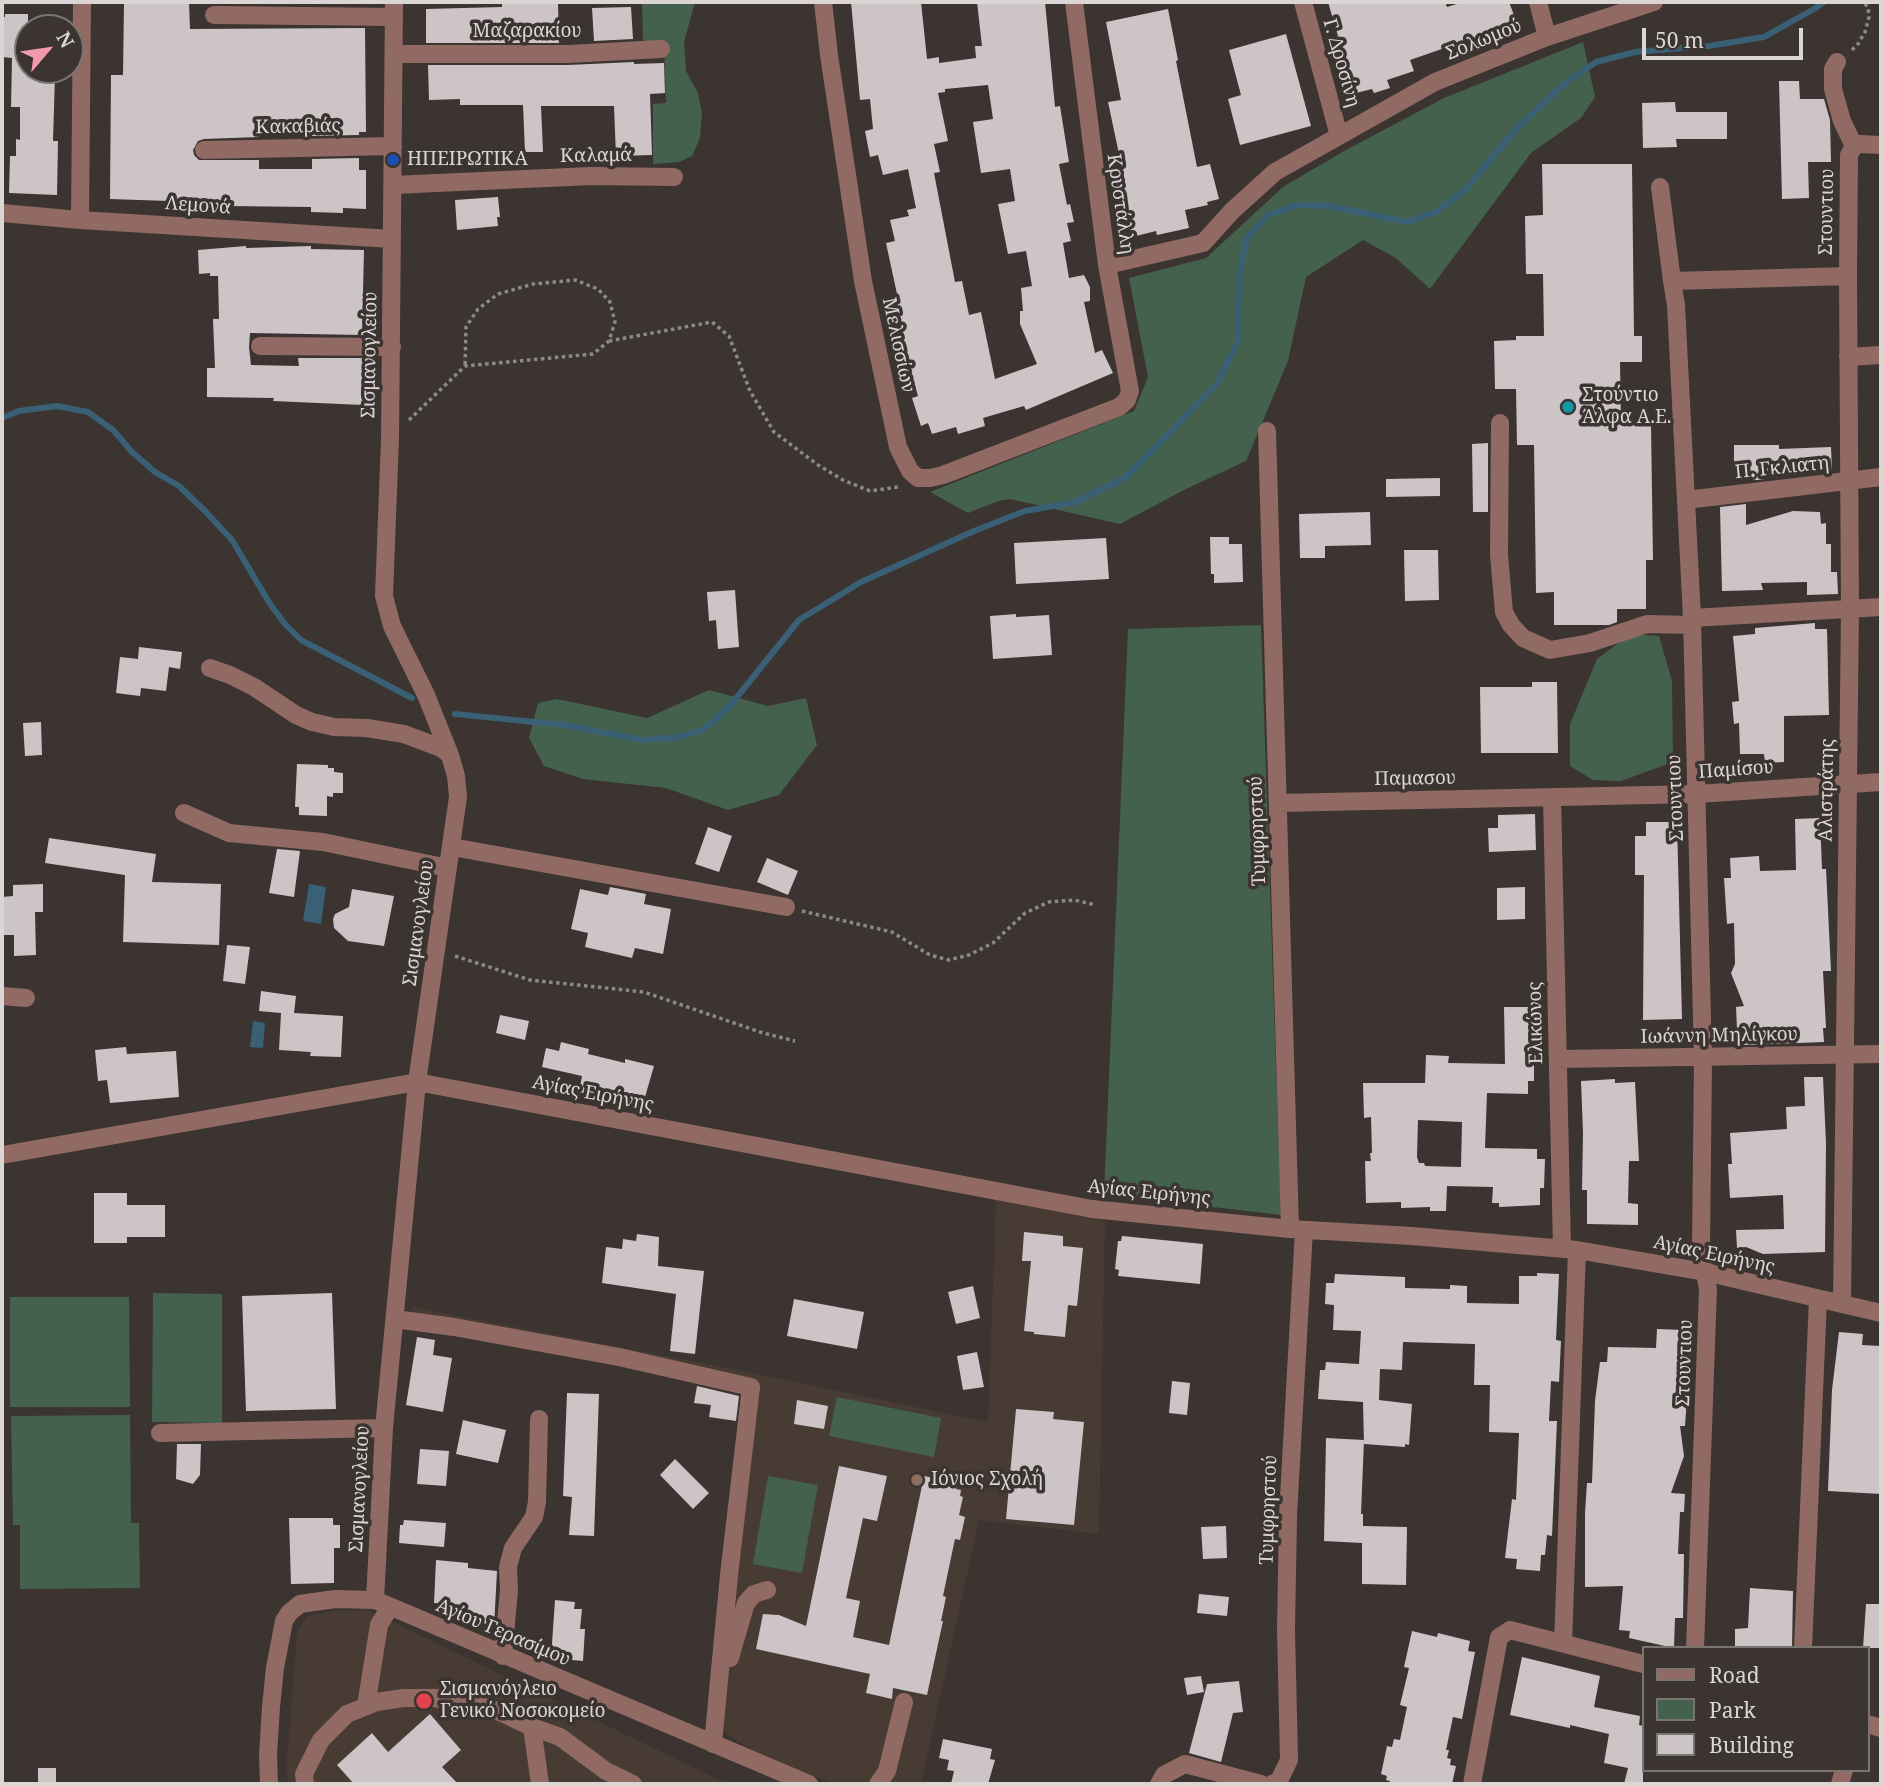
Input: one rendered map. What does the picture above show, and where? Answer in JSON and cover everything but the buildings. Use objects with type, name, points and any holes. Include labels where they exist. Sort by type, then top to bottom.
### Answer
[{"type":"street","points":[[80,220],[82,2]]},
{"type":"street","name":"Μελισσίων","points":[[824,2],[829,55],[863,281],[898,447],[909,471],[918,478]]},
{"type":"street","name":"Κρυστάλλη","points":[[918,478],[943,475],[1119,407],[1127,400],[1130,381],[1107,265],[1074,2]]},
{"type":"street","name":"Γ. Δροσίνη","points":[[1303,2],[1339,136]]},
{"type":"street","points":[[1538,2],[1547,37]]},
{"type":"street","name":"Σολωμού","points":[[1107,265],[1203,243],[1232,211],[1275,172],[1435,82],[1547,37],[1654,2]]},
{"type":"street","points":[[214,15],[394,10]]},
{"type":"street","name":"Σισμανογλείου","points":[[366,1706],[382,1604],[384,1428],[417,1082],[458,797],[450,755],[426,695],[391,626],[384,596],[390,439],[394,10]]},
{"type":"street","name":"Μαζαρακίου","points":[[394,54],[568,54],[661,49]]},
{"type":"street","points":[[1837,62],[1833,69],[1833,89],[1842,121],[1854,146]]},
{"type":"street","name":"Στουντιου","points":[[1695,1646],[1708,1290],[1701,1248],[1703,1059],[1692,622],[1676,305],[1672,281],[1847,276],[1849,155],[1854,146],[1881,145]]},
{"type":"street","name":"Κακαβιάς","points":[[204,150],[393,146]]},
{"type":"street","name":"Καλαμά","points":[[393,185],[590,176],[674,177]]},
{"type":"street","points":[[1660,187],[1672,281]]},
{"type":"street","name":"Λεμονά","points":[[2,213],[392,239]]},
{"type":"street","name":"Αλιστράτης","points":[[1842,1304],[1850,609],[1847,276]]},
{"type":"street","points":[[260,346],[391,347]]},
{"type":"street","points":[[1848,357],[1881,355]]},
{"type":"street","points":[[1500,423],[1499,555],[1504,612],[1523,638],[1550,650],[1590,643],[1647,624],[1881,607]]},
{"type":"street","name":"Τυμφρηστού","points":[[1267,431],[1297,1229],[1286,1630],[1289,1760],[1279,1781],[1272,1784]]},
{"type":"street","name":"Π. Γκλιατη","points":[[1686,500],[1881,477]]},
{"type":"street","points":[[209,668],[230,675],[312,722],[334,727],[368,728],[404,734],[441,748],[450,755]]},
{"type":"street","name":"Παμίσου","points":[[1552,797],[1697,794],[1881,782]]},
{"type":"street","name":"Παμασου","points":[[1279,803],[1552,797]]},
{"type":"street","name":"Ελικώνος","points":[[1552,797],[1558,1059],[1569,1249],[1563,1643]]},
{"type":"street","points":[[184,813],[229,834],[323,842],[448,868]]},
{"type":"street","points":[[452,847],[786,907]]},
{"type":"street","points":[[2,996],[26,998]]},
{"type":"street","name":"Ιωάννη Μηλίγκου","points":[[1558,1059],[1703,1059],[1881,1054]]},
{"type":"street","points":[[2,1155],[417,1082]]},
{"type":"street","name":"Αγίας Ειρήνης","points":[[417,1082],[1092,1209],[1297,1229],[1569,1249],[1705,1272],[1881,1313]]},
{"type":"street","points":[[1803,1646],[1818,1299]]},
{"type":"street","points":[[395,1319],[606,1355],[751,1387],[713,1744]]},
{"type":"street","points":[[503,1656],[509,1590],[508,1567],[513,1548],[534,1517],[537,1502],[539,1419]]},
{"type":"street","points":[[160,1433],[384,1428]]},
{"type":"street","points":[[718,1698],[746,1603],[754,1594],[767,1590]]},
{"type":"street","points":[[269,1784],[271,1707],[284,1621],[294,1608],[307,1601],[335,1599],[382,1604]]},
{"type":"street","name":"Αγίου Γερασίμου","points":[[382,1604],[809,1784]]},
{"type":"street","points":[[1472,1784],[1499,1637],[1510,1630],[1642,1664]]},
{"type":"street","points":[[305,1784],[304,1774],[321,1740],[348,1714],[366,1706],[403,1698],[434,1698],[472,1703],[498,1711],[560,1737],[606,1771],[632,1784]]},
{"type":"street","points":[[878,1784],[887,1770],[904,1702]]},
{"type":"street","points":[[532,1727],[540,1784]]},
{"type":"street","points":[[1159,1784],[1164,1775],[1185,1764],[1261,1784]]},
{"type":"path","points":[[1837,62],[1858,44],[1865,32],[1869,17],[1868,7],[1863,2]]},
{"type":"path","points":[[465,366],[466,327],[478,309],[499,294],[533,285],[575,280],[598,289],[610,302],[615,322],[609,341]]},
{"type":"path","points":[[390,439],[465,366],[593,354],[609,341],[712,322],[729,336],[750,391],[774,432],[818,465],[843,480],[870,491],[895,488],[918,478]]},
{"type":"path","points":[[786,907],[892,932],[930,955],[949,960],[969,956],[992,943],[1024,913],[1049,902],[1074,900],[1096,905]]},
{"type":"path","points":[[436,950],[530,980],[644,992],[763,1033],[795,1041]]},
{"type":"shaded area","name":"Ιόνιος Σχολή","points":[[996,1200],[1105,1221],[1099,1534],[979,1520],[921,1784],[835,1784],[756,1753],[707,1721],[744,1390],[411,1328],[412,1307],[988,1422]]},
{"type":"shaded area","name":"Σισμανόγλειο Γενικό Νοσοκομείο","points":[[368,1610],[728,1784],[288,1784],[286,1772],[297,1631],[307,1616],[333,1611]]},
{"type":"green space","points":[[642,2],[695,2],[684,42],[686,71],[698,93],[702,113],[700,138],[692,156],[679,162],[653,164],[653,104],[666,103],[664,44],[643,43]]},
{"type":"green space","points":[[1583,42],[1595,97],[1581,118],[1531,153],[1430,289],[1396,258],[1363,240],[1306,277],[1288,361],[1246,461],[1120,524],[1010,499],[968,513],[930,492],[1134,411],[1148,377],[1129,278],[1206,258],[1283,187],[1346,150],[1444,98]]},
{"type":"green space","points":[[1261,625],[1281,1215],[1104,1194],[1128,629]]},
{"type":"green space","points":[[1630,634],[1659,636],[1672,681],[1673,762],[1621,781],[1593,780],[1570,766],[1570,724],[1597,659]]},
{"type":"green space","points":[[709,690],[768,706],[806,698],[817,745],[779,795],[728,810],[666,788],[583,779],[544,766],[529,738],[538,703],[557,699],[647,718]]},
{"type":"green space","points":[[153,1293],[222,1294],[222,1423],[152,1422]]},
{"type":"green space","points":[[10,1297],[129,1297],[130,1407],[10,1407]]},
{"type":"green space","points":[[837,1397],[941,1418],[934,1457],[829,1436]]},
{"type":"green space","points":[[130,1415],[131,1523],[139,1523],[140,1588],[20,1589],[20,1525],[13,1525],[11,1416]]},
{"type":"green space","points":[[768,1476],[818,1485],[802,1573],[753,1564]]},
{"type":"water","points":[[309,884],[326,887],[321,924],[303,921]]},
{"type":"water","points":[[253,1021],[265,1023],[263,1048],[250,1047]]},
{"type":"waterway","points":[[455,714],[564,725],[643,740],[679,737],[704,729],[729,707],[799,620],[861,582],[974,531],[1025,511],[1076,502],[1125,478],[1217,384],[1238,341],[1240,268],[1247,238],[1268,215],[1297,205],[1328,206],[1408,222],[1436,212],[1466,189],[1516,129],[1565,83],[1596,62],[1635,52],[1709,46],[1764,37],[1824,2]]},
{"type":"waterway","points":[[2,418],[19,411],[57,406],[88,412],[113,430],[132,452],[155,472],[179,486],[206,512],[232,540],[270,604],[301,640],[412,698]]},
{"type":"place","name":"ΗΠΕΙΡΩΤΙΚΑ","points":[[393,160]]},
{"type":"place","name":"Στούντιο Άλφα Α.Ε.","points":[[1568,407]]},
{"type":"place","name":"Ιόνιος Σχολή","points":[[917,1480]]},
{"type":"place","name":"Σισμανόγλειο Γενικό Νοσοκομείο","points":[[424,1701]]}]
